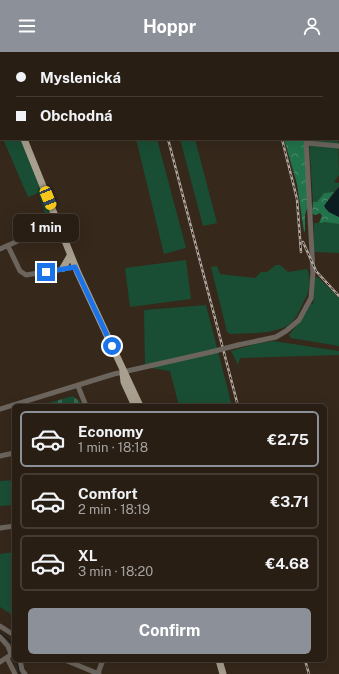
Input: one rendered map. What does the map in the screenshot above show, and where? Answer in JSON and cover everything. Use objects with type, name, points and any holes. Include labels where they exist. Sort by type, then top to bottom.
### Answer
[{"type":"main road","points":[[24,140],[70,256],[123,373],[124,382],[134,404]]},
{"type":"main road","points":[[70,256],[65,268],[76,270]]},
{"type":"main road","points":[[123,373],[129,379],[139,404]]},
{"type":"main road","points":[[215,662],[218,674]]},
{"type":"main road","points":[[220,662],[223,674]]},
{"type":"street","points":[[17,404],[123,373],[276,337],[286,331],[299,320],[311,298],[313,274],[307,141],[339,146]]},
{"type":"street","points":[[0,249],[58,223]]},
{"type":"street","points":[[8,246],[23,274],[30,275],[65,268]]},
{"type":"street","points":[[78,386],[85,404]]},
{"type":"street","points":[[0,409],[12,405]]},
{"type":"street","points":[[0,456],[12,453]]},
{"type":"street","points":[[0,528],[12,526]]},
{"type":"street","points":[[0,626],[12,634]]},
{"type":"street","points":[[0,637],[8,646],[11,655],[0,662]]},
{"type":"street","points":[[12,662],[15,674]]},
{"type":"street","points":[[20,662],[22,670],[25,674]]},
{"type":"street","points":[[70,662],[98,674],[103,662]]},
{"type":"green space","points":[[3,140],[21,140],[52,219],[49,225],[45,225],[48,222],[38,193],[28,197]]},
{"type":"green space","points":[[136,140],[157,140],[186,248],[164,254]]},
{"type":"green space","points":[[180,140],[195,140],[217,223],[203,226]]},
{"type":"green space","points":[[284,140],[304,140],[308,205],[305,215],[304,232],[297,184]]},
{"type":"green space","points":[[309,140],[338,140],[339,175],[334,182],[339,183],[339,187],[334,192],[324,193],[317,202],[313,202]]},
{"type":"green space","points":[[334,192],[326,203],[325,208],[329,212],[339,217],[339,224],[319,223],[322,216],[320,213],[316,215],[312,214],[313,202],[317,202],[324,193]]},
{"type":"green space","points":[[323,222],[339,224],[339,253],[314,252],[314,223]]},
{"type":"green space","points":[[186,260],[191,299],[130,307],[125,268]]},
{"type":"green space","points":[[276,265],[280,265],[288,272],[307,269],[309,288],[307,296],[293,321],[278,330],[230,334],[227,332],[211,267],[217,266],[220,274],[255,278],[261,272],[267,272]]},
{"type":"green space","points":[[318,277],[339,298],[339,346],[291,338],[289,335],[311,304],[313,304],[315,278]]},
{"type":"green space","points":[[206,305],[231,404],[178,404],[170,371],[145,367],[144,310]]},
{"type":"green space","points":[[273,341],[339,351],[339,355],[240,358],[238,365],[231,351],[255,344]]},
{"type":"green space","points":[[73,396],[83,404],[45,404]]},
{"type":"green space","points":[[12,480],[12,505],[0,506],[0,481]]},
{"type":"green space","points":[[12,552],[12,615],[0,607],[0,554]]},
{"type":"shaded area","points":[[339,187],[339,217],[329,212],[324,206]]},
{"type":"waterway","points":[[0,633],[9,640],[12,645]]},
{"type":"waterway","points":[[17,662],[20,674]]},
{"type":"railway","points":[[168,140],[237,404]]},
{"type":"railway","points":[[282,140],[297,199],[301,252]]},
{"type":"railway","points":[[303,242],[316,271],[339,296]]},
{"type":"railway","points":[[306,662],[309,674]]},
{"type":"route","points":[[46,272],[75,267],[112,346]]}]
